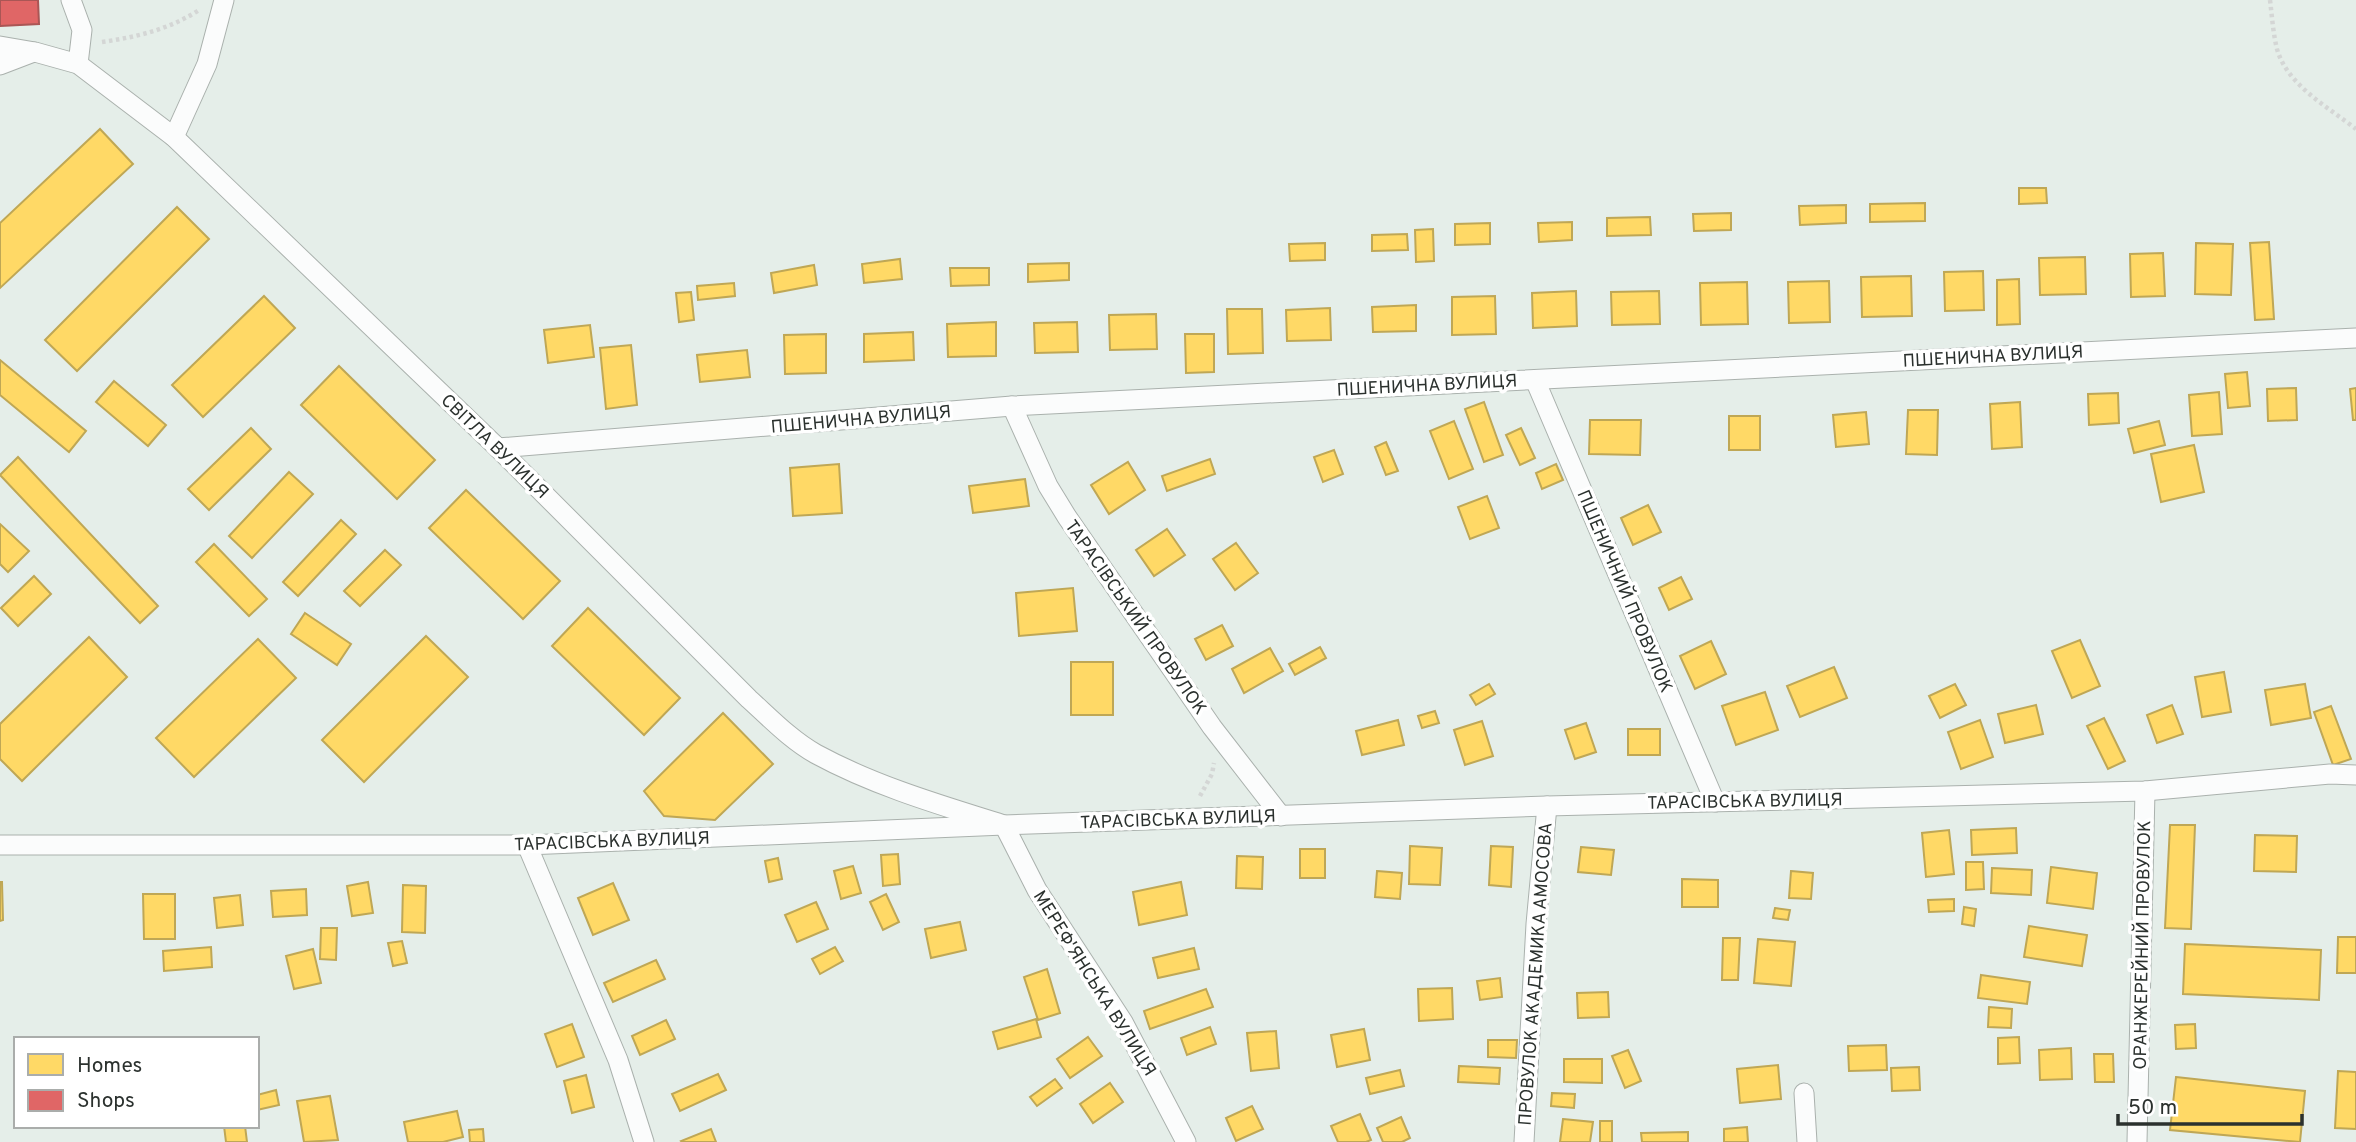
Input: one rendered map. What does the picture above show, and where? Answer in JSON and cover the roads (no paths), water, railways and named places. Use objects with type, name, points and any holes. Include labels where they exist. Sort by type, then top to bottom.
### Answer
[{"type":"street","points":[[71,0],[82,30],[78,64]]},
{"type":"street","points":[[174,137],[207,64],[224,0]]},
{"type":"street","name":"СВІТЛА ВУЛИЦЯ","points":[[0,46],[78,64],[174,137],[498,448],[741,692],[787,733],[815,753],[898,792],[1003,825]]},
{"type":"street","points":[[0,65],[34,52]]},
{"type":"street","name":"ПШЕНИЧНА ВУЛИЦЯ","points":[[498,448],[1012,406],[2356,338]]},
{"type":"street","name":"ПШЕНИЧНИЙ ПРОВУЛОК","points":[[1535,380],[1715,802]]},
{"type":"street","name":"ТАРАСІВСЬКИЙ ПРОВУЛОК","points":[[1012,406],[1048,486],[1212,727],[1281,817]]},
{"type":"street","name":"ТАРАСІВСЬКА ВУЛИЦЯ","points":[[0,845],[527,845],[1547,806],[2146,791],[2330,774],[2356,775]]},
{"type":"street","name":"ОРАНЖЕРЕЙНИЙ ПРОВУЛОК","points":[[2137,1142],[2146,791]]},
{"type":"street","name":"ПРОВУЛОК АКАДЕМИКА АМОСОВА","points":[[1524,1142],[1536,924],[1547,806]]},
{"type":"street","name":"МЕРЕФ'ЯНСЬКА ВУЛИЦЯ","points":[[1003,825],[1037,890],[1123,1022],[1186,1142]]},
{"type":"street","points":[[527,845],[618,1060],[644,1142]]},
{"type":"street","points":[[1804,1093],[1807,1142]]}]
